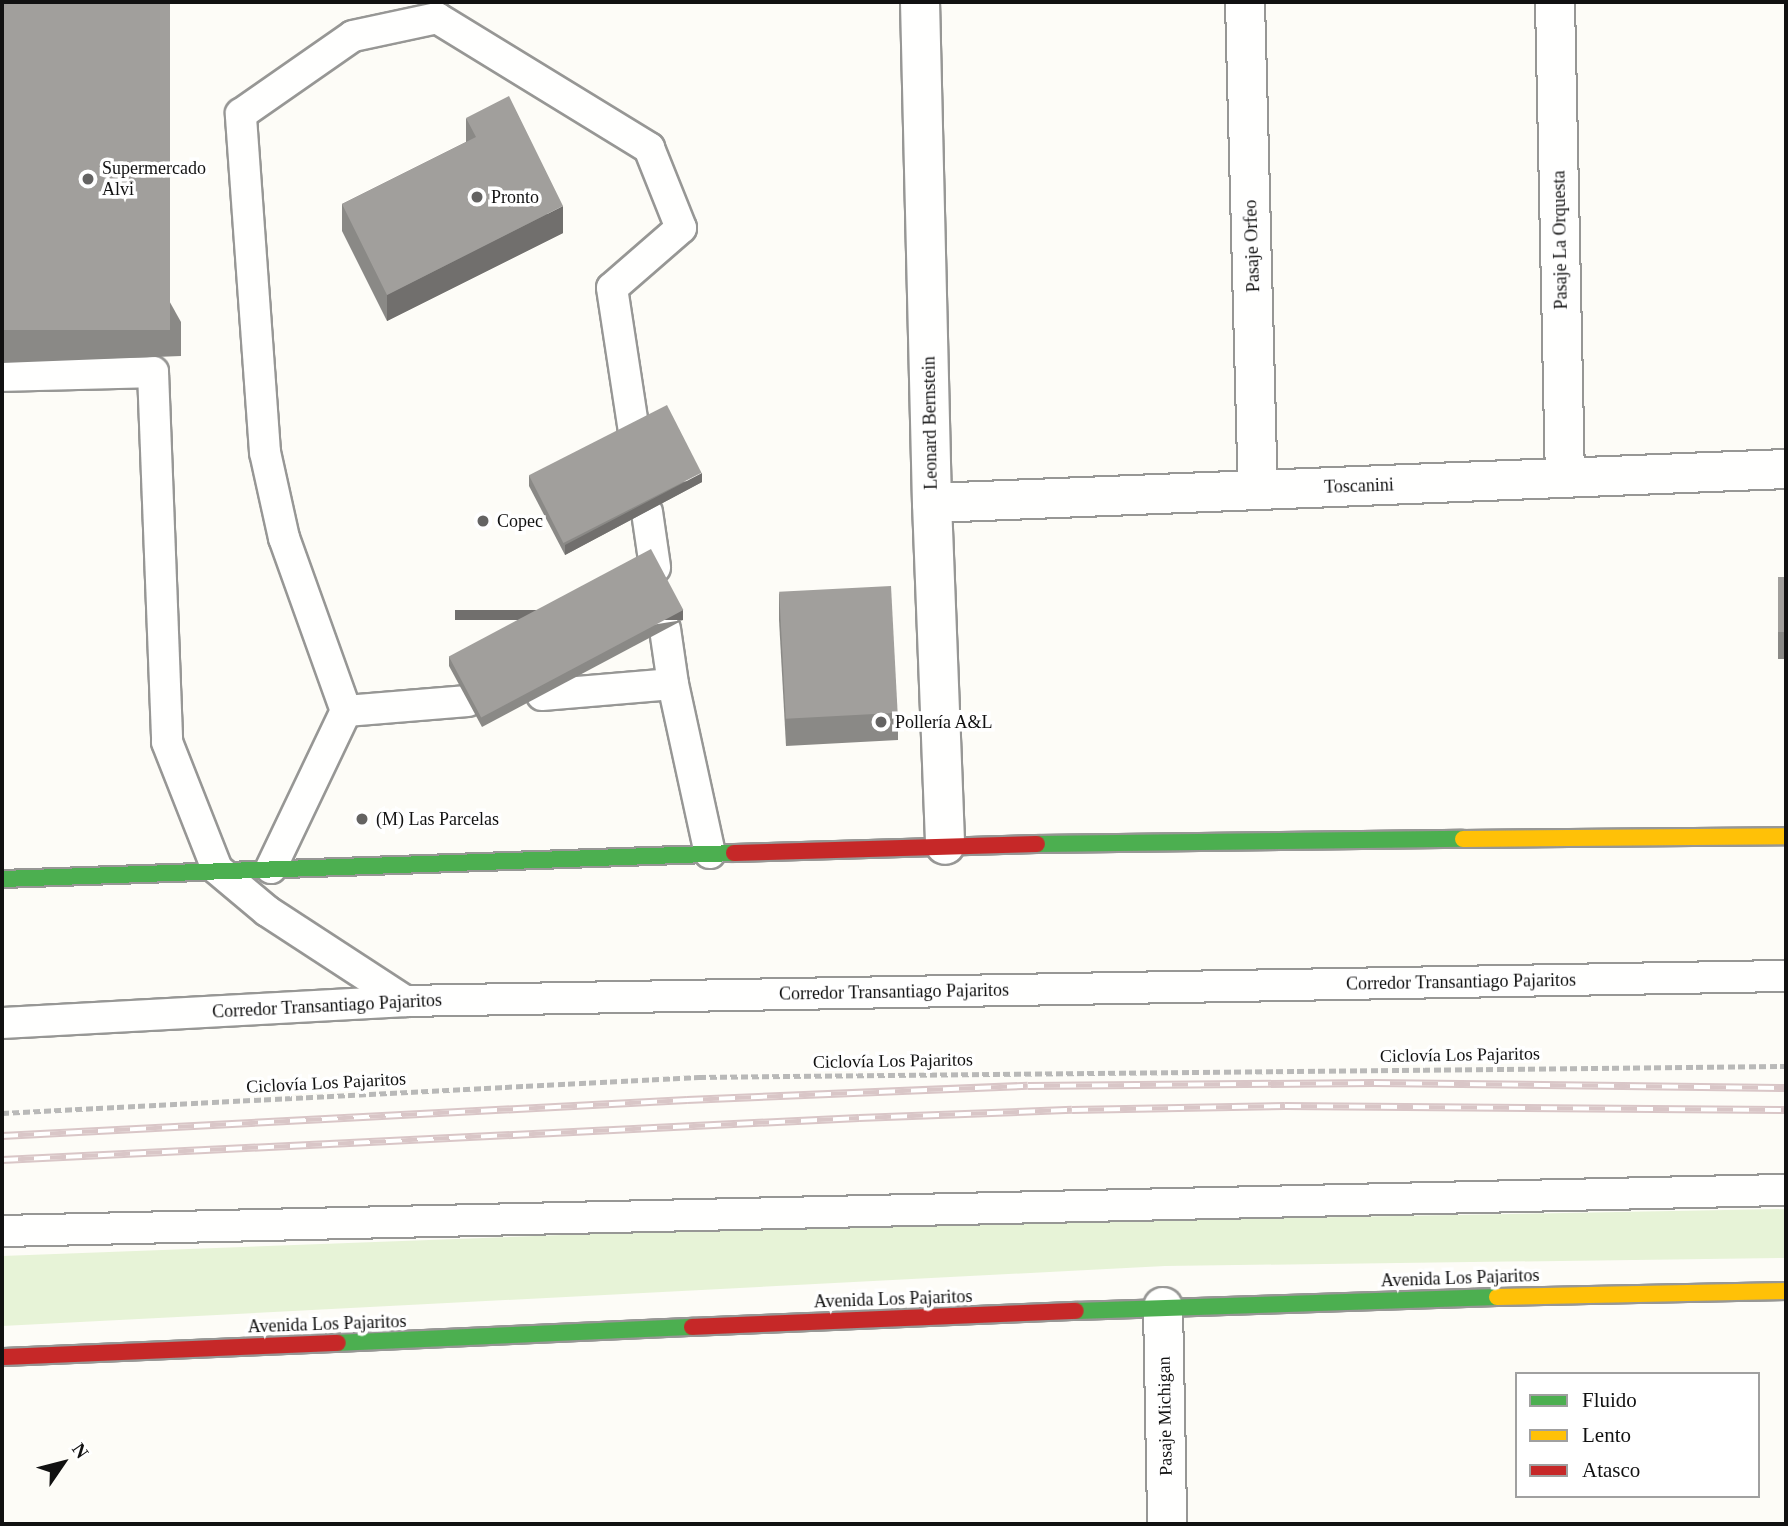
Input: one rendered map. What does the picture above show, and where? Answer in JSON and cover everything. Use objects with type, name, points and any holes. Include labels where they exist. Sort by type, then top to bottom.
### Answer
[{"type":"main road","points":[[2,879],[217,869],[945,845],[1786,836]]},
{"type":"main road","name":"Avenida Los Pajaritos","points":[[2,1357],[1163,1307],[1567,1294],[1786,1291]]},
{"type":"street","name":"Leonard Bernstein","points":[[920,2],[932,503],[945,845]]},
{"type":"street","name":"Pasaje Orfeo","points":[[1245,2],[1258,490]]},
{"type":"street","name":"Pasaje La Orquesta","points":[[1555,2],[1566,478]]},
{"type":"street","name":"Toscanini","points":[[932,503],[1786,469]]},
{"type":"street","name":"Pasaje Michigan","points":[[1163,1307],[1167,1524]]},
{"type":"lane","points":[[271,868],[346,711],[284,538],[265,452],[242,114],[353,36],[437,18],[649,149],[681,228],[612,288],[634,431]]},
{"type":"lane","points":[[2,376],[153,372],[167,742],[217,869],[267,911],[405,1001]]},
{"type":"lane","points":[[647,512],[655,567]]},
{"type":"lane","points":[[665,629],[673,684],[710,853]]},
{"type":"lane","points":[[542,695],[673,684]]},
{"type":"lane","points":[[346,711],[468,701]]},
{"type":"lane","name":"Corredor Transantiago Pajaritos","points":[[2,1023],[405,1001],[1786,976]]},
{"type":"lane","points":[[2,1231],[1786,1190]]},
{"type":"path","name":"Ciclovía Los Pajaritos","points":[[2,1113],[699,1077],[1786,1066]]},
{"type":"green space","points":[[1786,1209],[1786,1258],[1165,1266],[2,1326],[2,1256],[776,1227]]},
{"type":"building","name":"Supermercado Alvi","points":[[2,2],[170,2],[170,330],[2,330]]},
{"type":"building","name":"Pronto","points":[[509,96],[563,206],[387,295],[342,204],[476,137],[466,118]]},
{"type":"building","points":[[667,405],[702,473],[563,543],[529,475]]},
{"type":"building","points":[[651,549],[683,610],[481,717],[449,657]]},
{"type":"building","points":[[1778,577],[1786,577],[1786,632],[1778,632]]},
{"type":"building","points":[[891,586],[898,713],[786,719],[779,592]]},
{"type":"railway","points":[[2,1136],[687,1100],[1028,1086],[1374,1083],[1786,1088]]},
{"type":"railway","points":[[2,1160],[1072,1110],[1285,1106],[1786,1110]]},
{"type":"traffic: fast","points":[[1037,844],[1463,839]]},
{"type":"traffic: fast","points":[[2,879],[734,853]]},
{"type":"traffic: fast","points":[[1076,1311],[1497,1297]]},
{"type":"traffic: fast","points":[[338,1343],[692,1327]]},
{"type":"traffic: slow","points":[[1463,839],[1786,836]]},
{"type":"traffic: slow","points":[[1497,1297],[1786,1291]]},
{"type":"traffic: jam","points":[[734,853],[1037,844]]},
{"type":"traffic: jam","points":[[692,1327],[1076,1311]]},
{"type":"traffic: jam","points":[[2,1357],[338,1343]]},
{"type":"place","name":"Supermercado Alvi","points":[[88,179]]},
{"type":"place","name":"Pronto","points":[[477,197]]},
{"type":"place","name":"Copec","points":[[483,521]]},
{"type":"place","name":"Pollería A&L","points":[[881,722]]},
{"type":"place","name":"(M) Las Parcelas","points":[[362,819]]}]
